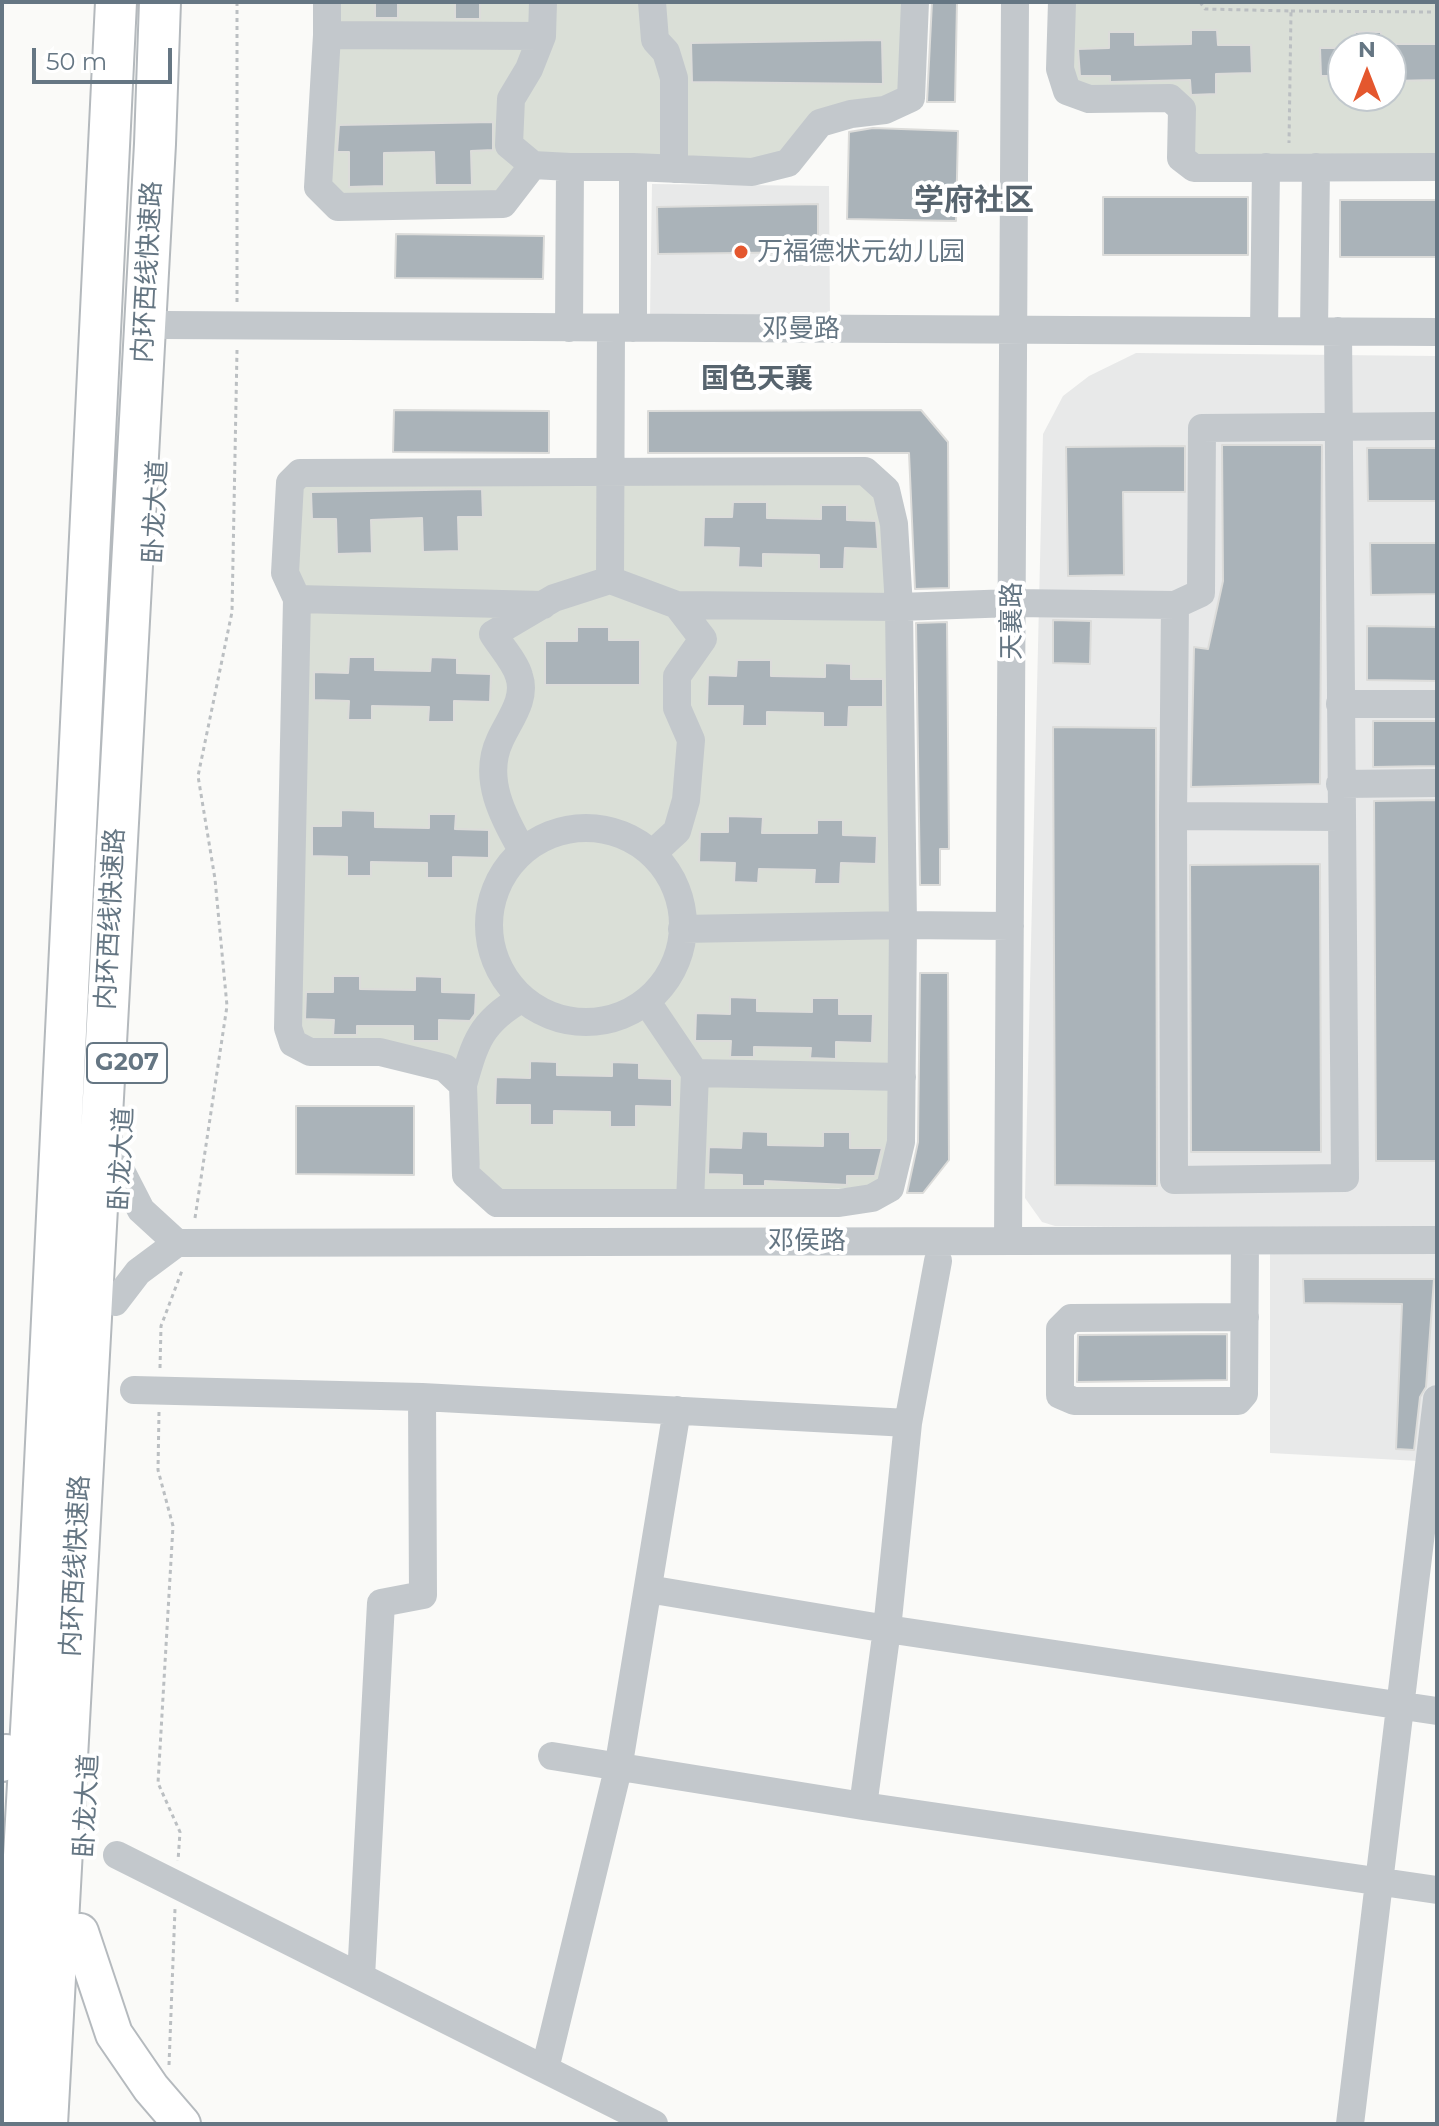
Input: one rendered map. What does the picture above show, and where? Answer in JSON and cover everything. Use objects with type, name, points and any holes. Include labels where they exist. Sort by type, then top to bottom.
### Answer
[{"type":"highway","points":[[2,1824],[95,2]]},
{"type":"highway","points":[[105,2],[107,148]]},
{"type":"highway","name":"内环西线快速路","points":[[8,2119],[65,1082],[116,2]]},
{"type":"highway","name":"内环西线快速路","points":[[47,2124],[68,1928],[160,2]]},
{"type":"highway","points":[[155,144],[170,2]]},
{"type":"highway","name":"卧龙大道","points":[[71,2124],[68,1928],[115,1302],[179,2]]},
{"type":"highway","points":[[60,2124],[68,1928]]},
{"type":"main road","points":[[68,1928],[114,2034],[175,2116]]},
{"type":"street","points":[[327,2],[318,187],[338,207],[503,204],[533,165]]},
{"type":"street","points":[[543,2],[542,36],[529,69],[511,99],[509,145],[533,165],[752,172],[788,163],[820,123],[851,114],[885,110],[911,98],[915,2]]},
{"type":"street","points":[[652,2],[655,40],[666,52],[674,78],[674,169]]},
{"type":"street","name":"天襄路","points":[[1008,1241],[1015,2]]},
{"type":"street","points":[[1062,2],[1060,69],[1067,91],[1089,99],[1170,98],[1182,109],[1181,158],[1194,168],[1437,167]]},
{"type":"street","points":[[327,35],[542,36]]},
{"type":"street","points":[[569,328],[570,167]]},
{"type":"street","points":[[610,580],[611,469],[633,167]]},
{"type":"street","points":[[1264,331],[1290,167]]},
{"type":"street","points":[[1175,605],[1174,1180],[1345,1178],[1339,425],[1326,331],[1290,167]]},
{"type":"street","name":"邓曼路","points":[[165,325],[1437,332]]},
{"type":"street","points":[[522,850],[498,809],[494,773],[498,742],[518,709],[520,677],[493,634],[543,605],[610,580],[677,605],[1175,605],[1201,593],[1202,428],[1437,426]]},
{"type":"street","points":[[463,1085],[445,1068],[380,1052],[310,1052],[293,1043],[288,1028],[297,599],[285,573],[290,483],[300,473],[611,469],[865,471],[886,490],[891,513],[899,607],[903,925],[901,1142],[890,1188],[872,1198],[839,1203],[497,1203],[466,1175],[463,1085],[474,1043],[495,1014],[521,999]]},
{"type":"street","points":[[297,599],[543,605]]},
{"type":"street","points":[[653,853],[677,831],[691,769],[691,740],[677,708],[677,676],[703,639],[677,605]]},
{"type":"street","points":[[1340,704],[1437,704]]},
{"type":"street","points":[[1340,784],[1437,783]]},
{"type":"street","points":[[1173,816],[1341,817]]},
{"type":"street","points":[[573,828],[602,828],[629,837],[653,853],[673,880],[683,912],[682,946],[669,977],[647,1002],[617,1018],[583,1023],[550,1017],[521,999],[500,973],[488,942],[488,930],[489,908],[500,876],[522,850],[546,835],[573,828]]},
{"type":"street","points":[[682,929],[1010,926]]},
{"type":"street","points":[[647,1002],[695,1073],[690,1203]]},
{"type":"street","points":[[695,1073],[902,1077]]},
{"type":"street","points":[[115,1302],[138,1272],[184,1243],[141,1210],[120,1169]]},
{"type":"street","name":"邓侯路","points":[[184,1243],[1437,1240]]},
{"type":"street","points":[[1245,1241],[1245,1317],[1244,1394],[1238,1401],[1074,1401],[1060,1395],[1060,1329],[1071,1318],[1245,1317]]},
{"type":"street","points":[[863,1806],[887,1629],[908,1423],[938,1261]]},
{"type":"street","points":[[147,1390],[422,1397],[908,1423]]},
{"type":"street","points":[[361,1977],[381,1603],[423,1595],[422,1397]]},
{"type":"street","points":[[1350,2124],[1437,1399]]},
{"type":"street","points":[[545,2069],[618,1769],[677,1410]]},
{"type":"street","points":[[648,1589],[887,1629],[1437,1711]]},
{"type":"street","points":[[552,1756],[618,1769],[1437,1890]]},
{"type":"street","points":[[117,1855],[654,2124]]},
{"type":"path","points":[[175,2116],[180,1832],[158,1783],[173,1526],[158,1470],[147,1390],[184,1243],[227,1006],[215,879],[198,776],[232,612],[237,327],[237,2]]},
{"type":"path","points":[[1200,2],[1205,9],[1437,12]]},
{"type":"path","points":[[1290,167],[1291,11]]},
{"type":"shaded area","points":[[327,2],[915,2],[911,98],[851,114],[788,163],[533,165],[503,204],[338,207],[318,187]]},
{"type":"shaded area","points":[[1060,2],[1437,2],[1437,167],[1194,168],[1182,109],[1067,91]]},
{"type":"shaded area","name":"万福德状元幼儿园","points":[[652,184],[829,186],[830,319],[650,318]]},
{"type":"shaded area","points":[[1136,353],[1437,356],[1437,1227],[1055,1226],[1042,1222],[1025,1198],[1043,434],[1063,396],[1089,376]]},
{"type":"shaded area","points":[[865,471],[894,524],[890,1188],[485,1194],[463,1085],[293,1043],[290,483]]},
{"type":"shaded area","points":[[1437,1240],[1437,1462],[1270,1453],[1270,1241]]},
{"type":"building","points":[[375,2],[398,2],[398,18],[375,18]]},
{"type":"building","points":[[455,2],[480,2],[480,19],[455,19]]},
{"type":"building","points":[[932,2],[957,2],[955,102],[927,102]]},
{"type":"building","points":[[1191,30],[1217,30],[1218,45],[1251,45],[1252,73],[1216,74],[1216,94],[1191,95],[1190,80],[1110,82],[1110,76],[1080,76],[1078,49],[1109,48],[1109,32],[1135,32],[1135,45],[1191,44]]},
{"type":"building","points":[[882,40],[883,84],[692,82],[691,43]]},
{"type":"building","points":[[1407,44],[1437,44],[1437,80],[1407,81]]},
{"type":"building","points":[[1320,48],[1327,48],[1327,76],[1321,76]]},
{"type":"building","points":[[493,122],[493,150],[471,151],[472,185],[435,185],[434,152],[384,153],[384,186],[349,187],[349,152],[337,152],[339,125]]},
{"type":"building","points":[[873,128],[958,131],[956,221],[847,219],[849,132]]},
{"type":"building","points":[[1103,197],[1248,197],[1248,255],[1103,255]]},
{"type":"building","points":[[1340,200],[1437,200],[1437,257],[1340,257]]},
{"type":"building","points":[[818,204],[818,252],[658,254],[657,207]]},
{"type":"building","points":[[396,234],[544,236],[543,279],[395,278]]},
{"type":"building","points":[[394,410],[549,411],[549,453],[393,452]]},
{"type":"building","points":[[921,410],[948,442],[949,588],[915,589],[909,453],[648,453],[648,411]]},
{"type":"building","points":[[1222,445],[1322,445],[1320,784],[1191,787],[1194,647],[1208,649],[1223,581]]},
{"type":"building","points":[[1185,446],[1185,492],[1123,492],[1124,575],[1068,576],[1066,447]]},
{"type":"building","points":[[1367,448],[1437,448],[1437,501],[1368,501]]},
{"type":"building","points":[[482,489],[483,517],[458,517],[459,551],[423,552],[422,518],[371,520],[372,553],[337,554],[336,519],[312,519],[311,492]]},
{"type":"building","points":[[733,502],[767,502],[767,518],[821,519],[821,505],[847,505],[847,520],[876,521],[878,549],[845,548],[844,569],[819,569],[819,555],[763,554],[763,568],[738,567],[739,548],[703,547],[704,517],[732,517]]},
{"type":"building","points":[[1370,543],[1437,543],[1437,594],[1371,595]]},
{"type":"building","points":[[1053,620],[1091,621],[1090,664],[1053,663]]},
{"type":"building","points":[[947,622],[949,849],[940,849],[940,885],[920,885],[916,623]]},
{"type":"building","points":[[1367,626],[1437,627],[1437,681],[1367,680]]},
{"type":"building","points":[[577,627],[609,627],[609,640],[640,640],[640,685],[545,685],[545,641],[577,641]]},
{"type":"building","points":[[349,657],[375,657],[375,670],[430,671],[431,657],[457,658],[457,673],[491,674],[490,702],[454,701],[454,722],[428,722],[429,707],[372,706],[372,720],[348,720],[349,701],[314,700],[314,672],[348,673]]},
{"type":"building","points":[[737,660],[771,660],[771,676],[825,677],[825,663],[851,664],[851,679],[883,679],[883,707],[849,707],[848,727],[823,727],[823,713],[767,712],[767,726],[742,726],[743,706],[707,706],[708,675],[736,676]]},
{"type":"building","points":[[1373,721],[1437,721],[1437,766],[1373,767]]},
{"type":"building","points":[[1053,727],[1156,728],[1157,1186],[1055,1185]]},
{"type":"building","points":[[1437,800],[1437,1161],[1376,1161],[1374,801]]},
{"type":"building","points":[[341,810],[375,811],[375,827],[429,828],[429,814],[456,814],[455,829],[489,830],[489,858],[453,857],[453,878],[427,878],[427,863],[371,862],[371,876],[347,876],[347,857],[312,856],[312,826],[341,826]]},
{"type":"building","points":[[728,816],[763,817],[762,833],[817,833],[817,820],[843,820],[843,835],[877,836],[876,864],[841,863],[840,884],[814,884],[815,870],[759,869],[758,883],[734,882],[735,863],[699,862],[700,832],[728,832]]},
{"type":"building","points":[[1320,864],[1321,1152],[1191,1152],[1190,865]]},
{"type":"building","points":[[920,973],[948,973],[949,1160],[923,1193],[907,1193],[918,1142]]},
{"type":"building","points":[[333,976],[360,976],[360,989],[415,990],[415,976],[442,977],[442,992],[476,993],[475,1014],[470,1021],[439,1020],[439,1041],[413,1041],[413,1026],[357,1026],[357,1035],[333,1035],[334,1020],[305,1019],[306,992],[333,992]]},
{"type":"building","points":[[730,997],[757,998],[757,1011],[812,1012],[812,998],[839,998],[839,1014],[873,1014],[872,1043],[836,1042],[836,1059],[810,1058],[811,1048],[754,1047],[754,1057],[730,1057],[731,1041],[695,1041],[696,1013],[730,1014]]},
{"type":"building","points":[[530,1061],[557,1062],[557,1075],[612,1076],[612,1062],[639,1063],[639,1078],[672,1079],[672,1107],[636,1106],[636,1127],[610,1127],[610,1112],[554,1111],[554,1125],[530,1125],[530,1105],[495,1105],[496,1077],[530,1078]]},
{"type":"building","points":[[296,1106],[414,1106],[414,1175],[296,1174]]},
{"type":"building","points":[[742,1131],[768,1132],[768,1145],[823,1146],[823,1132],[850,1132],[850,1148],[882,1148],[875,1176],[847,1176],[847,1185],[765,1181],[765,1186],[742,1186],[742,1175],[708,1174],[709,1147],[741,1148]]},
{"type":"building","points":[[1303,1279],[1434,1279],[1426,1387],[1420,1397],[1414,1450],[1396,1449],[1402,1304],[1304,1303]]},
{"type":"building","points":[[1227,1334],[1227,1380],[1077,1382],[1078,1335]]},
{"type":"place","name":"万福德状元幼儿园","points":[[741,252]]},
{"type":"district","name":"学府社区","points":[[974,201]]},
{"type":"district","name":"国色天襄","points":[[757,380]]}]
